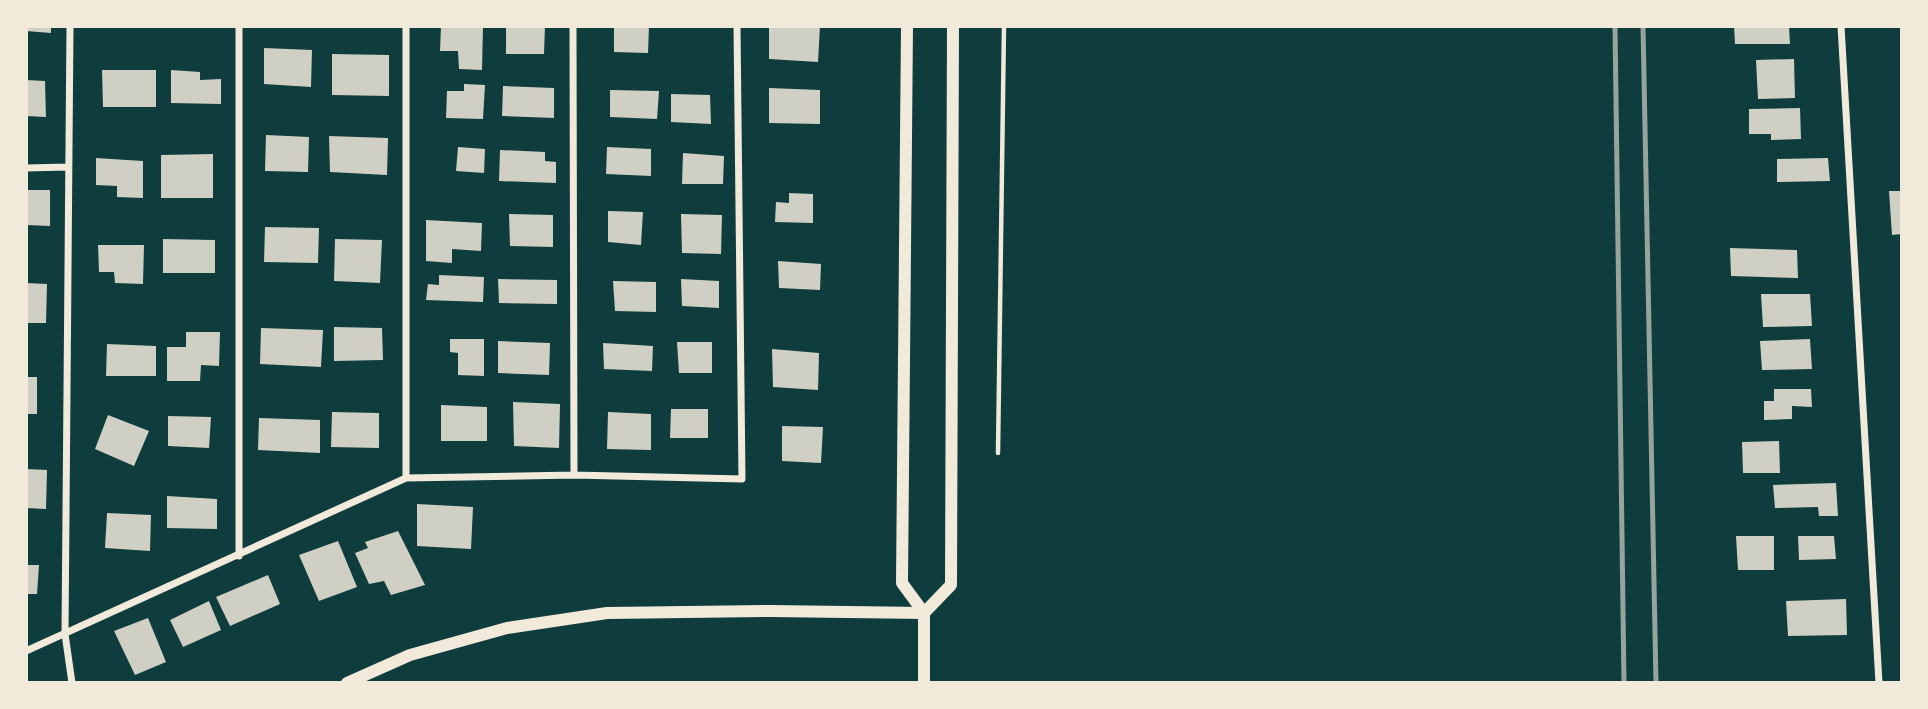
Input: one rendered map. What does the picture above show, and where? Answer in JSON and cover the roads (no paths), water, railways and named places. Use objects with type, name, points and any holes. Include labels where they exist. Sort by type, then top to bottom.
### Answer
[{"type":"street","points":[[70,26],[65,634],[72,683]]},
{"type":"street","points":[[239,26],[239,556]]},
{"type":"street","points":[[406,26],[406,478]]},
{"type":"street","points":[[573,26],[574,475]]},
{"type":"street","points":[[26,651],[406,478],[574,475],[742,479],[737,26]]},
{"type":"street","points":[[907,26],[902,583],[924,613],[924,683]]},
{"type":"street","points":[[347,683],[410,655],[507,628],[607,613],[924,613],[951,585],[953,26]]},
{"type":"street","points":[[1841,26],[1878,683]]},
{"type":"street","points":[[26,167],[68,167]]},
{"type":"railway","points":[[1615,26],[1624,683]]},
{"type":"railway","points":[[1643,26],[1656,683]]}]
